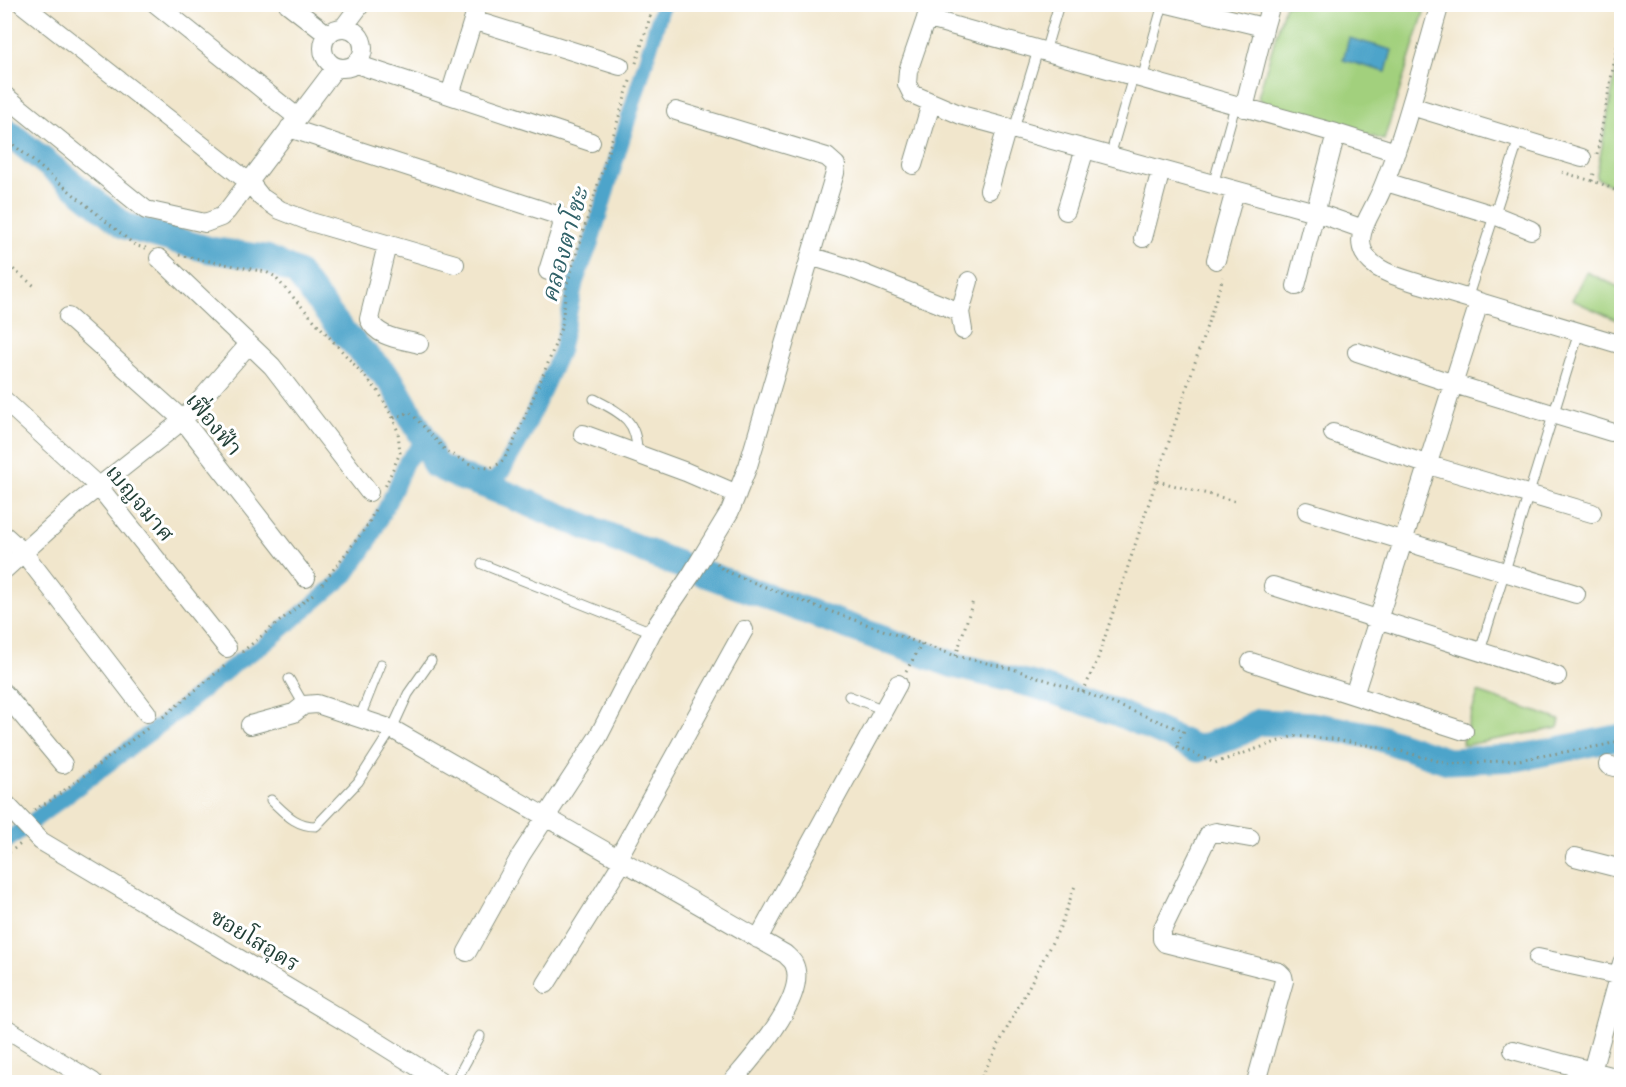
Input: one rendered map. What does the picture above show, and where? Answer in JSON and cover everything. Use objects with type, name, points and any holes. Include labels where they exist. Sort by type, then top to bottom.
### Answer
[{"type":"street","points":[[22,4],[250,183],[261,196],[280,210],[310,222],[455,264]]},
{"type":"street","points":[[156,4],[293,122],[557,215],[561,219],[562,226],[548,271]]},
{"type":"street","points":[[288,4],[335,32],[356,33],[363,45],[360,58],[356,64],[343,69],[330,64],[323,52],[323,45],[335,32],[361,4]]},
{"type":"street","points":[[1168,4],[1246,24],[1265,25]]},
{"type":"street","points":[[1240,107],[1271,4]]},
{"type":"street","points":[[1440,4],[1386,183],[1363,229],[1362,244],[1365,254],[1373,263],[1389,273],[1473,301],[1622,345]]},
{"type":"street","points":[[1363,229],[1315,213],[1010,128],[932,104],[912,94],[908,84],[908,71],[928,11],[1042,51],[1336,132],[1396,152]]},
{"type":"street","points":[[450,95],[476,12],[620,66]]},
{"type":"street","points":[[356,64],[591,142]]},
{"type":"street","points":[[4,95],[146,210],[205,223],[221,218],[250,183],[336,67]]},
{"type":"street","points":[[913,165],[932,104]]},
{"type":"street","points":[[1411,106],[1582,158]]},
{"type":"street","points":[[467,952],[521,855],[598,737],[652,632],[696,568],[737,494],[748,466],[836,165],[827,157],[676,111]]},
{"type":"street","points":[[988,190],[1010,128]]},
{"type":"street","points":[[1296,286],[1336,132]]},
{"type":"street","points":[[1066,212],[1085,149]]},
{"type":"street","points":[[1143,238],[1161,170]]},
{"type":"street","points":[[1386,183],[1494,215],[1531,230]]},
{"type":"street","points":[[1216,260],[1235,191]]},
{"type":"street","points":[[387,245],[369,319],[373,328],[380,333],[419,344]]},
{"type":"street","points":[[810,256],[849,268],[961,321],[969,281]]},
{"type":"street","points":[[159,258],[272,366],[369,492]]},
{"type":"street","points":[[1354,695],[1454,384],[1473,301]]},
{"type":"street","name":"เฟื่องฟ้า","points":[[68,317],[183,420],[306,578]]},
{"type":"street","points":[[4,570],[99,487],[183,420],[249,344]]},
{"type":"street","points":[[1356,352],[1611,432]]},
{"type":"street","name":"เบญจมาศ","points":[[4,400],[99,487],[227,648]]},
{"type":"street","points":[[1333,433],[1429,465],[1592,513]]},
{"type":"street","points":[[583,434],[715,483],[737,494]]},
{"type":"street","points":[[1307,510],[1576,594]]},
{"type":"street","points":[[4,535],[23,552],[147,713]]},
{"type":"street","points":[[1273,586],[1557,676]]},
{"type":"street","points":[[546,984],[620,860],[744,630]]},
{"type":"street","points":[[1251,662],[1464,731]]},
{"type":"street","points":[[758,939],[898,684]]},
{"type":"street","points":[[4,693],[63,765]]},
{"type":"street","points":[[250,725],[294,713],[304,705],[317,704],[392,729],[785,954],[794,963],[797,986],[793,998],[763,1045],[732,1083]]},
{"type":"street","name":"ซอยโสอุดร","points":[[4,802],[38,837],[349,1024],[442,1083]]},
{"type":"street","points":[[1250,838],[1216,832],[1209,834],[1161,935],[1165,943],[1279,972],[1283,976],[1284,981],[1256,1083]]},
{"type":"street","points":[[1575,857],[1622,869]]},
{"type":"street","points":[[1538,958],[1620,971],[1590,1077]]},
{"type":"street","points":[[4,1027],[93,1083]]},
{"type":"street","points":[[1513,1050],[1590,1077],[1622,1079]]},
{"type":"lane","points":[[1010,128],[1059,4]]},
{"type":"lane","points":[[1110,156],[1163,4]]},
{"type":"lane","points":[[1213,185],[1240,107]]},
{"type":"lane","points":[[1473,301],[1494,215],[1519,139]]},
{"type":"lane","points":[[1480,651],[1579,332]]},
{"type":"lane","points":[[594,399],[618,412],[629,422],[635,432],[637,454]]},
{"type":"lane","points":[[482,564],[652,632]]},
{"type":"lane","points":[[271,800],[296,822],[304,826],[316,826],[358,782],[392,729],[408,694],[431,661]]},
{"type":"lane","points":[[360,717],[381,664]]},
{"type":"lane","points":[[289,679],[304,705]]},
{"type":"lane","points":[[849,696],[884,710]]},
{"type":"lane","points":[[455,1083],[480,1036]]},
{"type":"path","points":[[1592,181],[1622,20]]},
{"type":"path","points":[[4,137],[136,246]]},
{"type":"path","points":[[1562,172],[1622,193]]},
{"type":"path","points":[[4,262],[37,288]]},
{"type":"path","points":[[1083,692],[1097,661],[1223,277]]},
{"type":"path","points":[[394,417],[409,412]]},
{"type":"path","points":[[1157,481],[1234,501]]},
{"type":"path","points":[[721,568],[818,608],[956,656],[1013,669],[1083,692],[1184,731],[1176,746],[1215,763],[1294,736],[1334,739],[1404,752],[1449,764],[1518,760],[1622,740]]},
{"type":"path","points":[[956,656],[973,601]]},
{"type":"path","points":[[898,684],[922,644]]},
{"type":"path","points":[[4,856],[38,837]]},
{"type":"path","points":[[979,1083],[1060,927],[1076,883]]},
{"type":"green space","points":[[1422,4],[1425,9],[1384,140],[1265,105],[1258,97],[1285,5]]},
{"type":"green space","points":[[1621,44],[1621,191],[1596,178]]},
{"type":"green space","points":[[1586,272],[1621,288],[1621,322],[1572,300]]},
{"type":"green space","points":[[1478,692],[1560,720],[1558,728],[1462,744]]},
{"type":"water","points":[[1349,38],[1392,50],[1386,72],[1343,60]]},
{"type":"waterway","name":"คลองตาโซะ","points":[[487,486],[502,472],[523,436],[561,351],[576,281],[591,243],[663,4]]},
{"type":"waterway","points":[[4,129],[125,226],[210,250],[266,258],[297,273],[342,331],[391,381],[425,440],[435,465],[667,560],[954,665],[1038,686],[1118,713],[1198,749],[1236,735],[1259,722],[1312,725],[1374,736],[1448,761],[1517,758],[1622,737]]},
{"type":"waterway","points":[[4,843],[163,723],[239,661],[263,646],[347,575],[368,544],[406,462],[425,440]]}]
